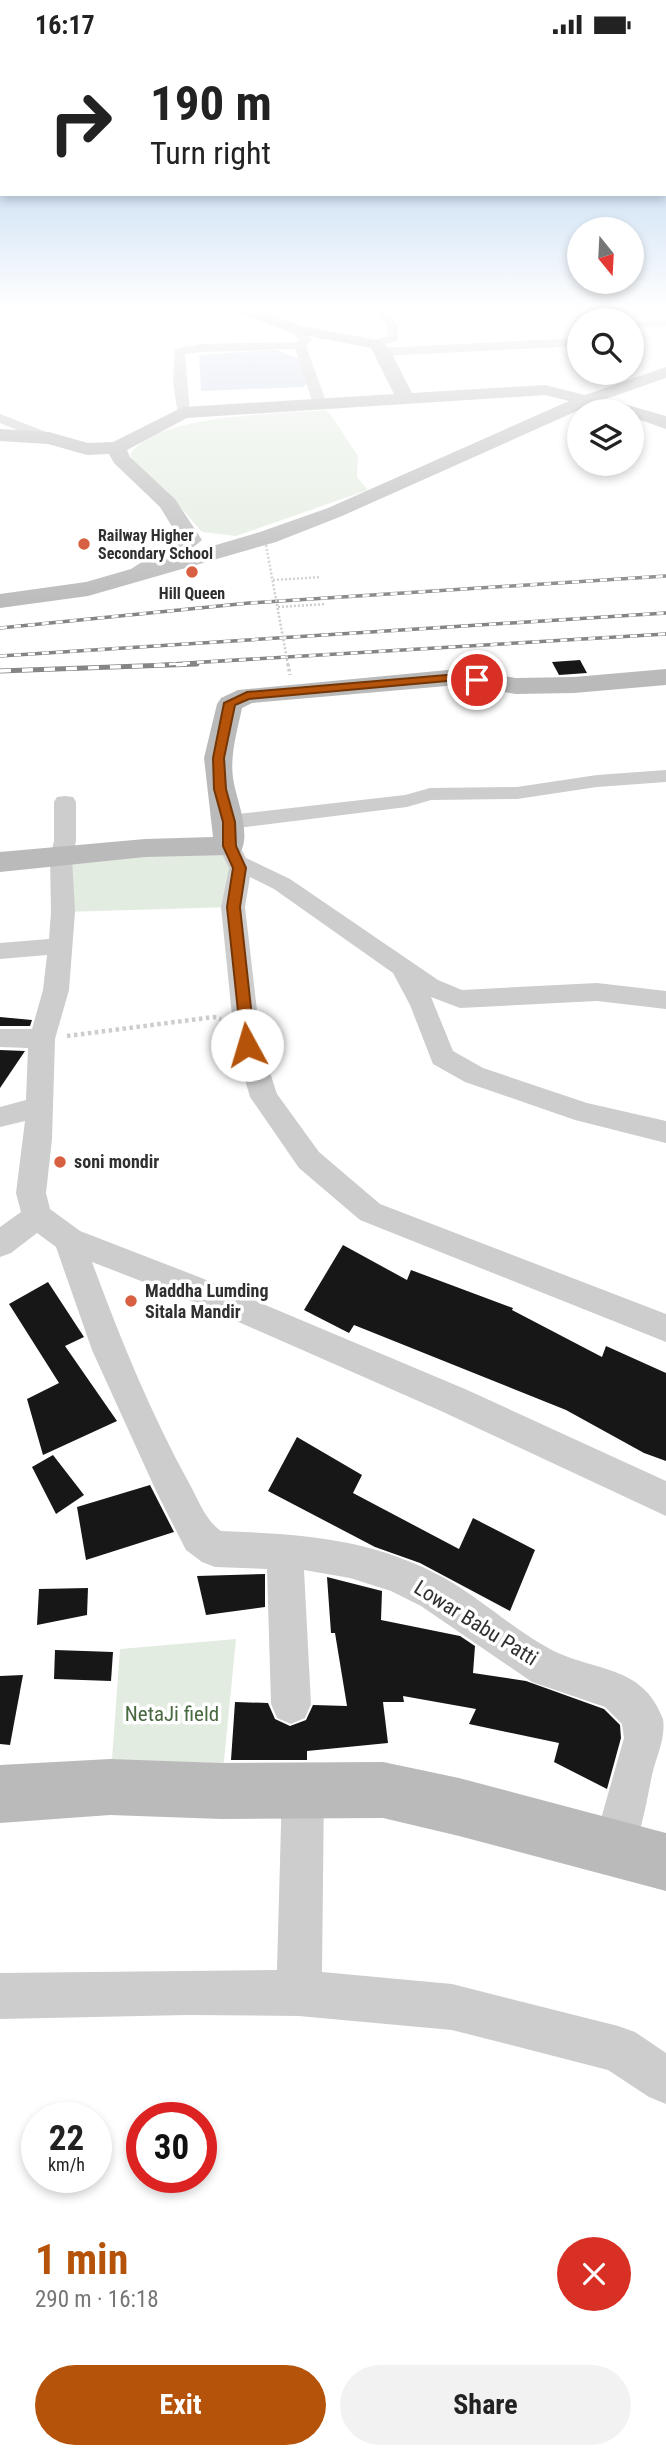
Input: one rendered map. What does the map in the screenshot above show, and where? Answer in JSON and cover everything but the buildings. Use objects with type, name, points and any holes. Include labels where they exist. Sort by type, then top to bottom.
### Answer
[{"type":"main road","points":[[0,435],[49,438],[72,447],[117,448],[183,413],[228,410]]},
{"type":"main road","points":[[0,601],[88,589],[268,537],[335,512],[564,410]]},
{"type":"main road","points":[[644,414],[666,423]]},
{"type":"main road","points":[[117,448],[121,459],[168,503],[191,540],[135,577]]},
{"type":"main road","points":[[0,862],[145,848],[232,843],[220,789],[218,758],[230,703],[234,699],[458,677],[516,686],[574,685],[666,677]]},
{"type":"main road","points":[[0,1794],[110,1787],[383,1790],[459,1807],[666,1862]]},
{"type":"street","points":[[0,418],[49,438]]},
{"type":"street","points":[[232,843],[430,794],[516,793],[597,781],[666,776]]},
{"type":"street","points":[[65,802],[65,841],[61,858],[63,912],[56,990],[42,1039],[31,1193],[37,1216],[69,1240],[188,1286],[453,1400],[666,1499]]},
{"type":"street","points":[[232,843],[282,884],[402,968],[429,986],[460,999],[597,992],[666,1000]]},
{"type":"street","points":[[232,843],[240,868],[233,907],[247,1045],[264,1097],[309,1160],[370,1212],[666,1328]]},
{"type":"street","points":[[0,951],[60,946]]},
{"type":"street","points":[[402,968],[423,1005],[442,1057],[474,1075],[585,1113],[666,1132]]},
{"type":"street","points":[[0,1038],[42,1039]]},
{"type":"street","points":[[0,1117],[39,1107]]},
{"type":"street","points":[[0,1244],[37,1216]]},
{"type":"street","name":"Lowar Babu Patti","points":[[69,1240],[108,1350],[169,1481],[199,1537],[215,1549],[285,1552],[351,1560],[398,1574],[434,1593],[546,1668],[617,1691],[636,1710],[644,1723],[645,1738],[632,1774],[625,1812],[614,1847]]},
{"type":"street","points":[[285,1552],[291,1704]]},
{"type":"street","points":[[299,1993],[303,1789]]},
{"type":"street","points":[[0,1996],[188,1992],[299,1993],[452,2007],[618,2049],[666,2080]]},
{"type":"path","points":[[266,545],[290,675]]},
{"type":"path","points":[[273,580],[321,577]]},
{"type":"path","points":[[278,607],[326,604]]},
{"type":"path","points":[[42,1039],[214,1017],[246,1028]]},
{"type":"green space","points":[[325,410],[358,456],[357,477],[368,490],[236,536],[202,532],[164,488],[134,463],[130,454],[145,441],[166,431],[192,423],[250,415]]},
{"type":"green space","points":[[229,846],[233,907],[63,912],[61,858]]},
{"type":"green space","name":"NetaJi field","points":[[236,1639],[221,1791],[110,1787],[120,1649]]},
{"type":"railway","points":[[0,628],[249,603],[666,576]]},
{"type":"railway","points":[[0,656],[666,613]]},
{"type":"railway","points":[[155,665],[666,634]]},
{"type":"railway","points":[[0,671],[197,664]]},
{"type":"place","name":"Railway Higher Secondary School","points":[[84,544]]},
{"type":"place","name":"Hill Queen","points":[[192,572]]},
{"type":"place","name":"soni mondir","points":[[60,1162]]},
{"type":"place","name":"Maddha Lumding Sitala Mandir","points":[[131,1301]]},
{"type":"route","points":[[247,1045],[233,907],[240,868],[229,846],[229,822],[220,789],[218,758],[230,703],[234,699],[247,696],[458,677],[477,680]]}]
